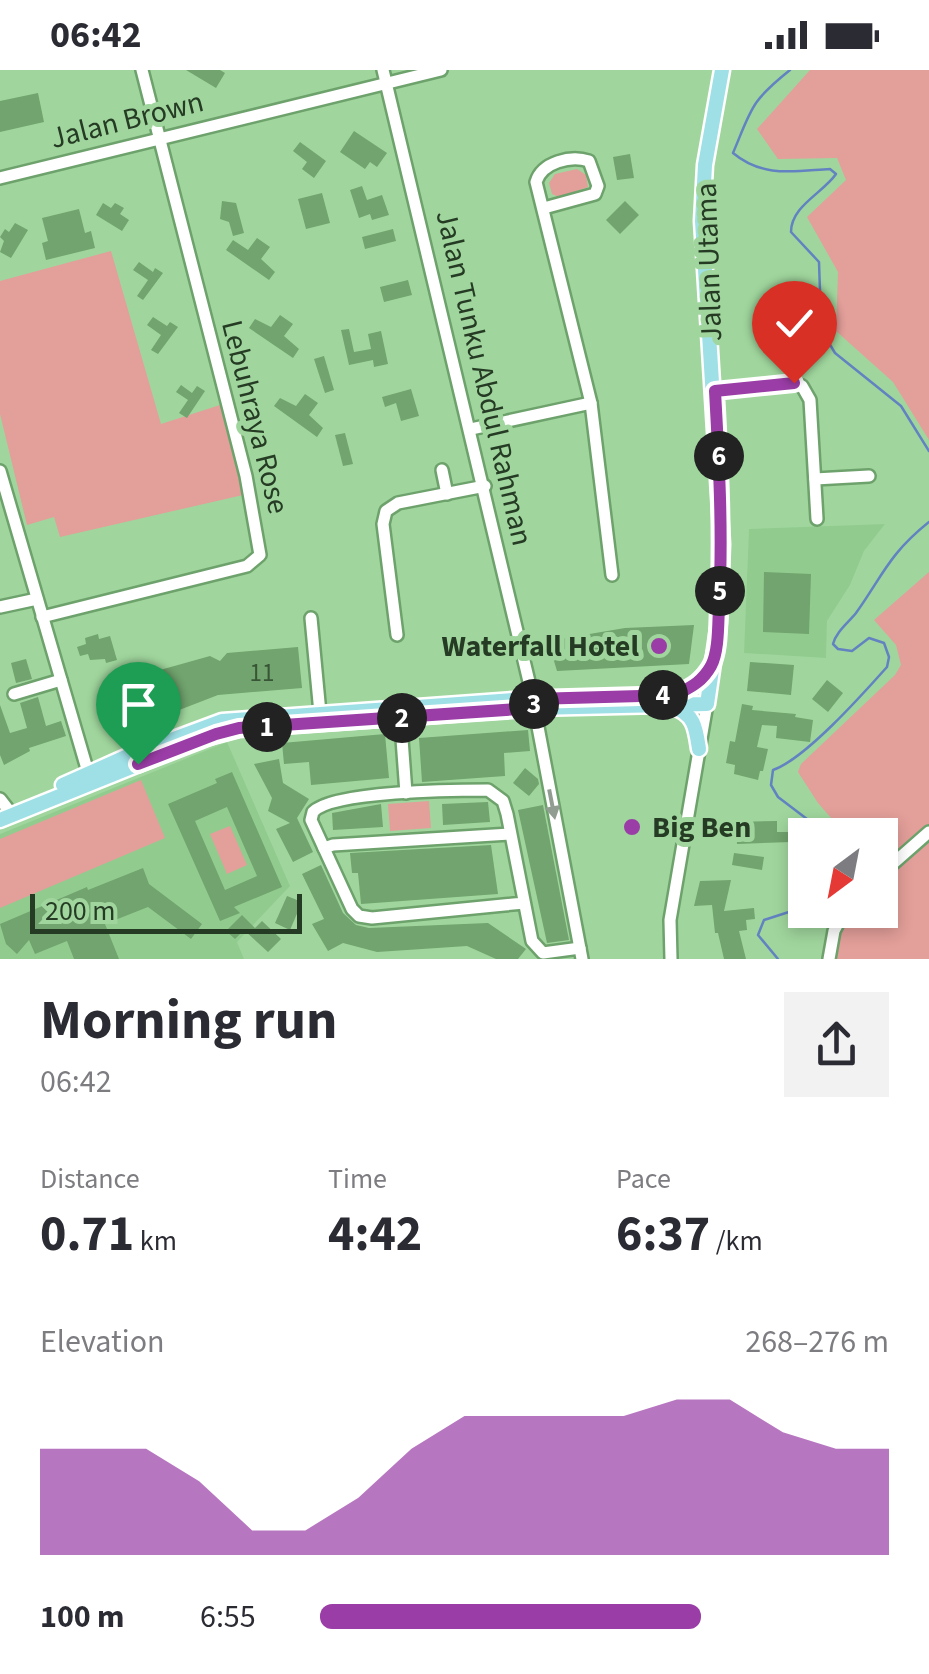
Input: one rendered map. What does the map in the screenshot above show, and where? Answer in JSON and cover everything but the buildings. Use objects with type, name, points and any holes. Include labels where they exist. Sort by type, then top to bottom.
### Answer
[{"type":"main road","name":"Jalan Utama","points":[[708,699],[722,544],[702,221],[705,165],[722,70]]},
{"type":"main road","points":[[676,695],[696,685],[713,664]]},
{"type":"main road","points":[[2,809],[225,731],[534,703],[676,695],[708,699]]},
{"type":"main road","points":[[534,703],[662,704],[708,699]]},
{"type":"main road","points":[[662,704],[680,709],[690,717],[699,749]]},
{"type":"main road","points":[[90,778],[222,721],[320,713],[400,713]]},
{"type":"street","name":"Lebuhraya Rose","points":[[42,617],[247,566],[260,555],[246,476],[142,70]]},
{"type":"street","name":"Jalan Brown","points":[[0,178],[385,76],[441,70]]},
{"type":"street","name":"Jalan Tunku Abdul Rahman","points":[[385,76],[534,703],[581,954]]},
{"type":"street","points":[[544,208],[595,194],[598,186],[590,161],[581,158],[546,166],[536,182],[591,403],[612,575]]},
{"type":"street","points":[[715,391],[794,383],[802,386],[810,400],[817,518]]},
{"type":"street","points":[[471,429],[591,403]]},
{"type":"street","points":[[442,470],[447,494]]},
{"type":"street","points":[[0,471],[90,778]]},
{"type":"street","points":[[814,478],[869,476]]},
{"type":"street","points":[[398,635],[383,518],[390,506],[398,503],[484,486]]},
{"type":"street","points":[[0,607],[37,599]]},
{"type":"street","points":[[311,618],[320,713]]},
{"type":"street","points":[[14,694],[61,680]]},
{"type":"street","points":[[672,959],[670,920],[708,699]]},
{"type":"street","points":[[400,713],[406,793]]},
{"type":"street","points":[[524,903],[366,918],[352,909],[311,820],[318,806],[329,802],[406,793],[488,790],[503,801],[536,949],[551,954],[581,954]]},
{"type":"street","points":[[898,859],[929,832]]},
{"type":"street","points":[[324,848],[510,834]]},
{"type":"street","points":[[830,959],[835,928]]},
{"type":"shaded area","points":[[810,70],[929,70],[929,440],[893,382],[836,331],[838,272],[807,217],[846,180],[837,158],[778,159],[757,129]]},
{"type":"shaded area","points":[[577,169],[586,175],[588,187],[559,197],[552,194],[549,183],[555,174]]},
{"type":"shaded area","points":[[111,251],[161,424],[220,405],[243,495],[60,537],[54,517],[27,525],[0,414],[0,281]]},
{"type":"shaded area","points":[[885,524],[864,551],[850,585],[827,621],[826,658],[744,653],[749,529]]},
{"type":"shaded area","points":[[929,572],[929,959],[821,959],[830,928],[898,928],[898,818],[831,818],[798,772],[801,764],[901,665],[896,645],[874,620]]},
{"type":"shaded area","points":[[227,742],[290,886],[237,942],[244,959],[0,959],[0,834]]},
{"type":"shaded area","points":[[141,780],[165,838],[0,908],[0,839]]},
{"type":"shaded area","points":[[429,801],[431,828],[390,831],[388,804]]},
{"type":"shaded area","points":[[230,826],[247,865],[227,874],[210,834]]},
{"type":"waterway","points":[[790,70],[754,107],[733,153],[767,170],[830,169],[836,174],[802,207],[791,232],[819,262],[821,320],[826,338],[835,353],[901,406],[929,451]]},
{"type":"waterway","points":[[806,818],[778,797],[771,785],[773,770],[817,740],[887,667],[889,657],[884,643],[869,638],[852,651],[833,644],[895,555],[929,522]]},
{"type":"waterway","points":[[778,959],[758,935],[764,920],[788,912]]},
{"type":"place","name":"Waterfall Hotel","points":[[659,646]]},
{"type":"place","name":"Big Ben","points":[[632,827]]},
{"type":"route","points":[[138,764],[239,728],[534,708],[533,699],[676,695],[696,685],[713,664],[718,622],[722,544],[715,391],[794,383]]}]
